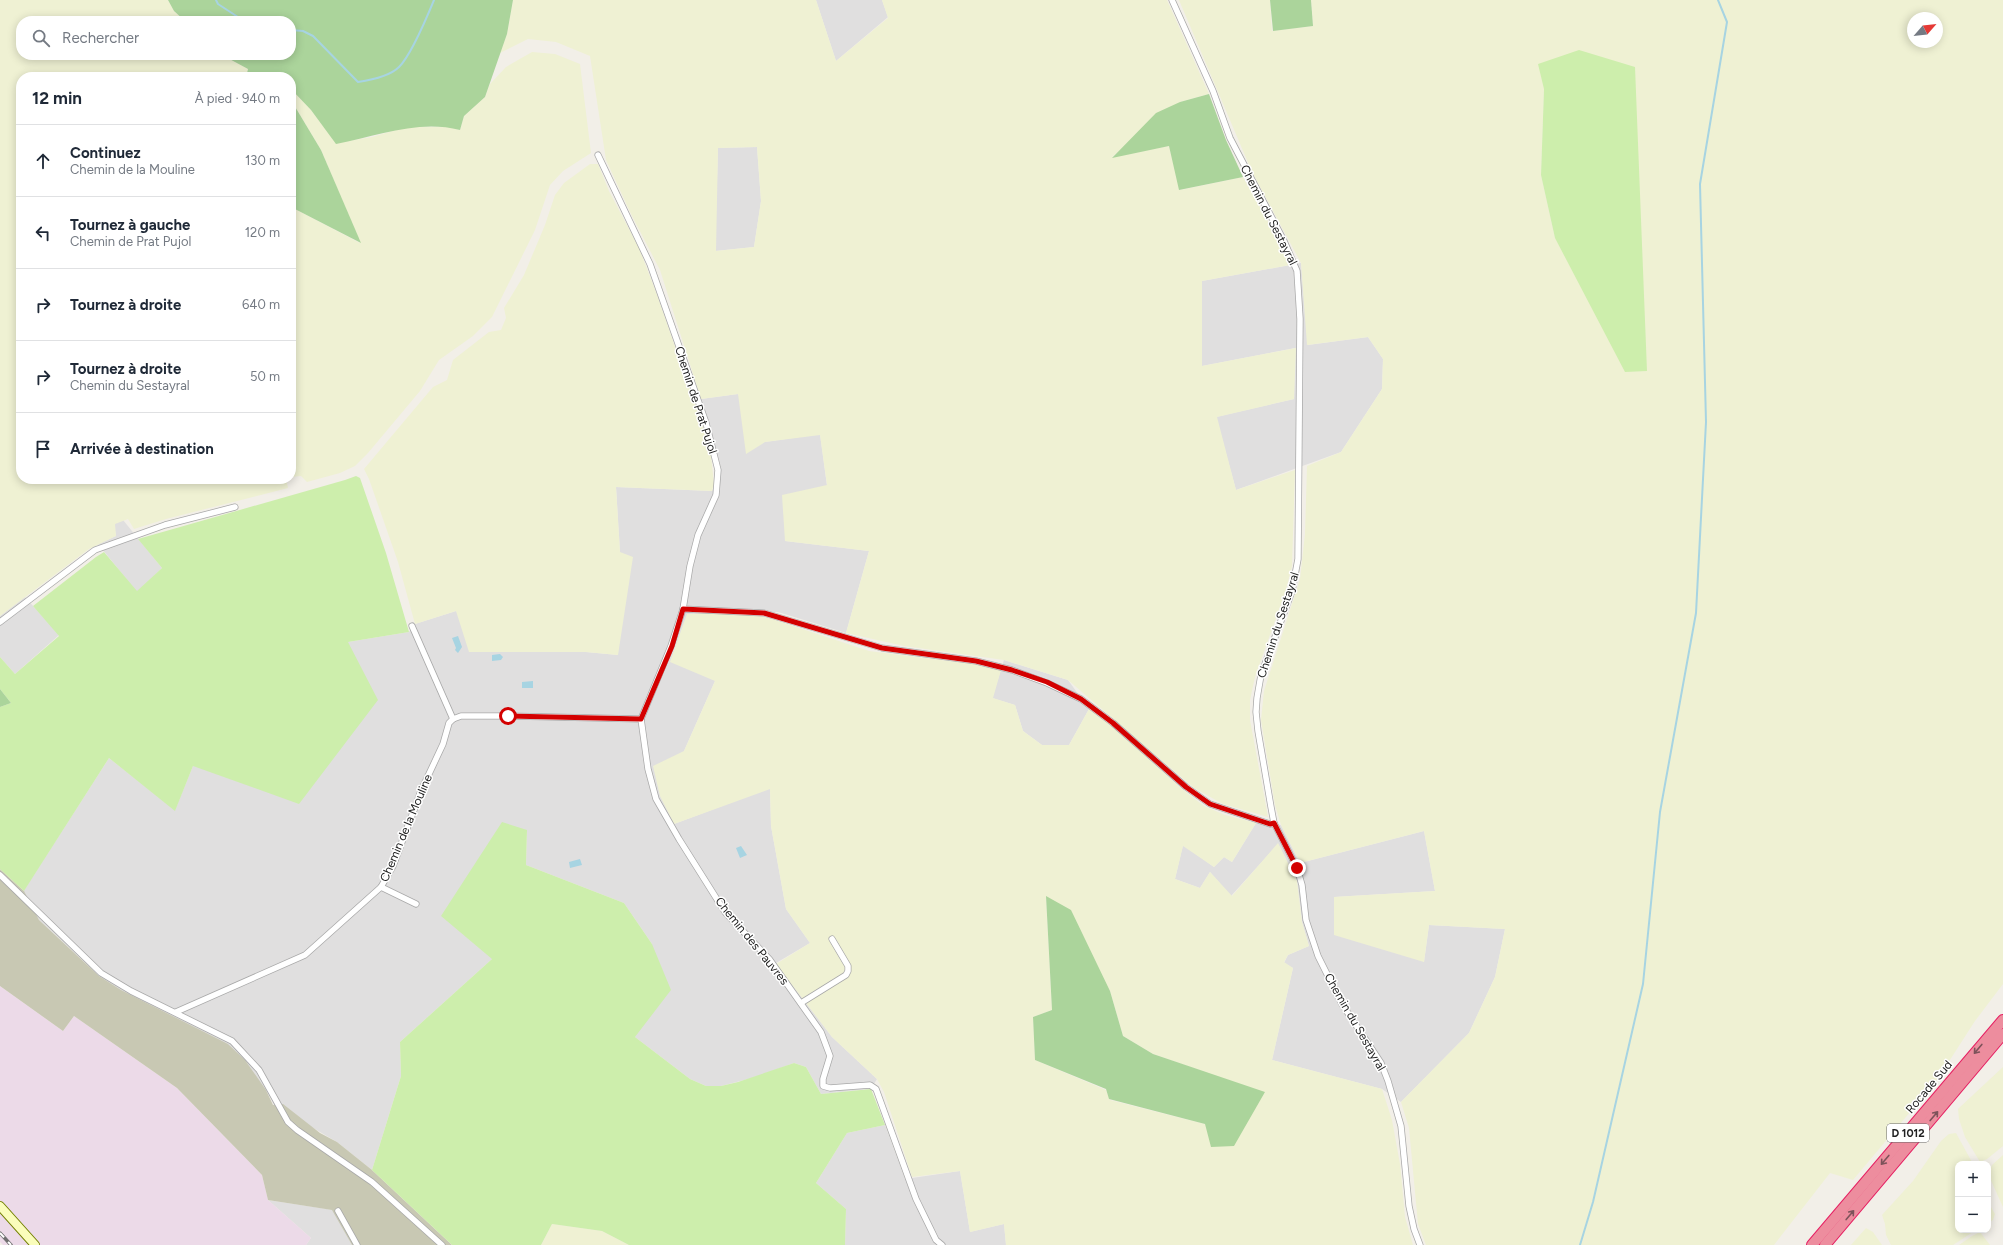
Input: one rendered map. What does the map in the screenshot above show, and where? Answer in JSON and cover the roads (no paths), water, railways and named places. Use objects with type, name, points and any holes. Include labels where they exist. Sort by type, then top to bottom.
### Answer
[{"type":"highway","name":"Rocade Sud","points":[[1812,1245],[2003,1020]]},
{"type":"highway","name":"Rocade Sud","points":[[1825,1245],[2003,1034]]},
{"type":"main road","points":[[0,1206],[35,1245]]},
{"type":"street","name":"Chemin du Sestayral","points":[[1172,0],[1213,91],[1230,138],[1287,247],[1295,265],[1298,278],[1300,319],[1298,559],[1292,591],[1261,675],[1256,712],[1274,823],[1297,868],[1302,885],[1306,920],[1318,956],[1342,1004],[1381,1063],[1388,1082],[1401,1126],[1409,1206],[1414,1229],[1420,1245]]},
{"type":"street","name":"Chemin de Prat Pujol","points":[[598,155],[650,264],[706,423],[716,460],[718,480],[716,495],[698,535],[690,566],[683,609],[672,646],[641,719]]},
{"type":"street","points":[[0,622],[95,550],[159,527],[235,507]]},
{"type":"street","points":[[683,609],[764,613],[882,648],[976,661],[1012,670],[1047,682],[1081,699],[1113,723],[1186,787],[1210,804],[1270,824],[1274,823]]},
{"type":"street","points":[[412,626],[453,718],[461,716],[508,716],[641,719]]},
{"type":"street","name":"Chemin de la Mouline","points":[[176,1012],[305,955],[381,887],[393,866],[421,791],[443,744],[449,723],[453,718]]},
{"type":"street","name":"Chemin des Pauvres","points":[[641,719],[648,769],[656,799],[679,839],[725,912],[770,960],[821,1032],[829,1051],[829,1062],[823,1079],[823,1086],[830,1088],[870,1085],[876,1090],[916,1199],[936,1240],[942,1245]]},
{"type":"street","points":[[0,875],[101,973],[131,991],[224,1035],[239,1047],[254,1062],[288,1122],[297,1130],[372,1182],[442,1245]]},
{"type":"street","points":[[381,887],[416,904]]},
{"type":"street","points":[[801,1003],[846,975],[848,971],[848,966],[832,939]]},
{"type":"street","points":[[338,1211],[358,1245]]},
{"type":"water","points":[[458,636],[462,647],[458,653],[455,650],[456,648],[452,638]]},
{"type":"water","points":[[500,654],[503,657],[501,660],[492,661],[492,655]]},
{"type":"water","points":[[533,681],[533,688],[522,688],[522,682]]},
{"type":"water","points":[[741,846],[747,855],[740,858],[736,848]]},
{"type":"water","points":[[580,859],[582,865],[570,868],[569,862]]},
{"type":"waterway","points":[[216,0],[218,4],[236,16]]},
{"type":"waterway","points":[[296,30],[303,31],[313,36],[358,82],[369,80],[391,73],[404,61],[409,54],[434,0]]},
{"type":"waterway","points":[[1580,1245],[1593,1202],[1643,984],[1660,812],[1696,613],[1706,422],[1700,184],[1727,22],[1718,0]]},
{"type":"railway","points":[[0,1233],[11,1245]]}]
